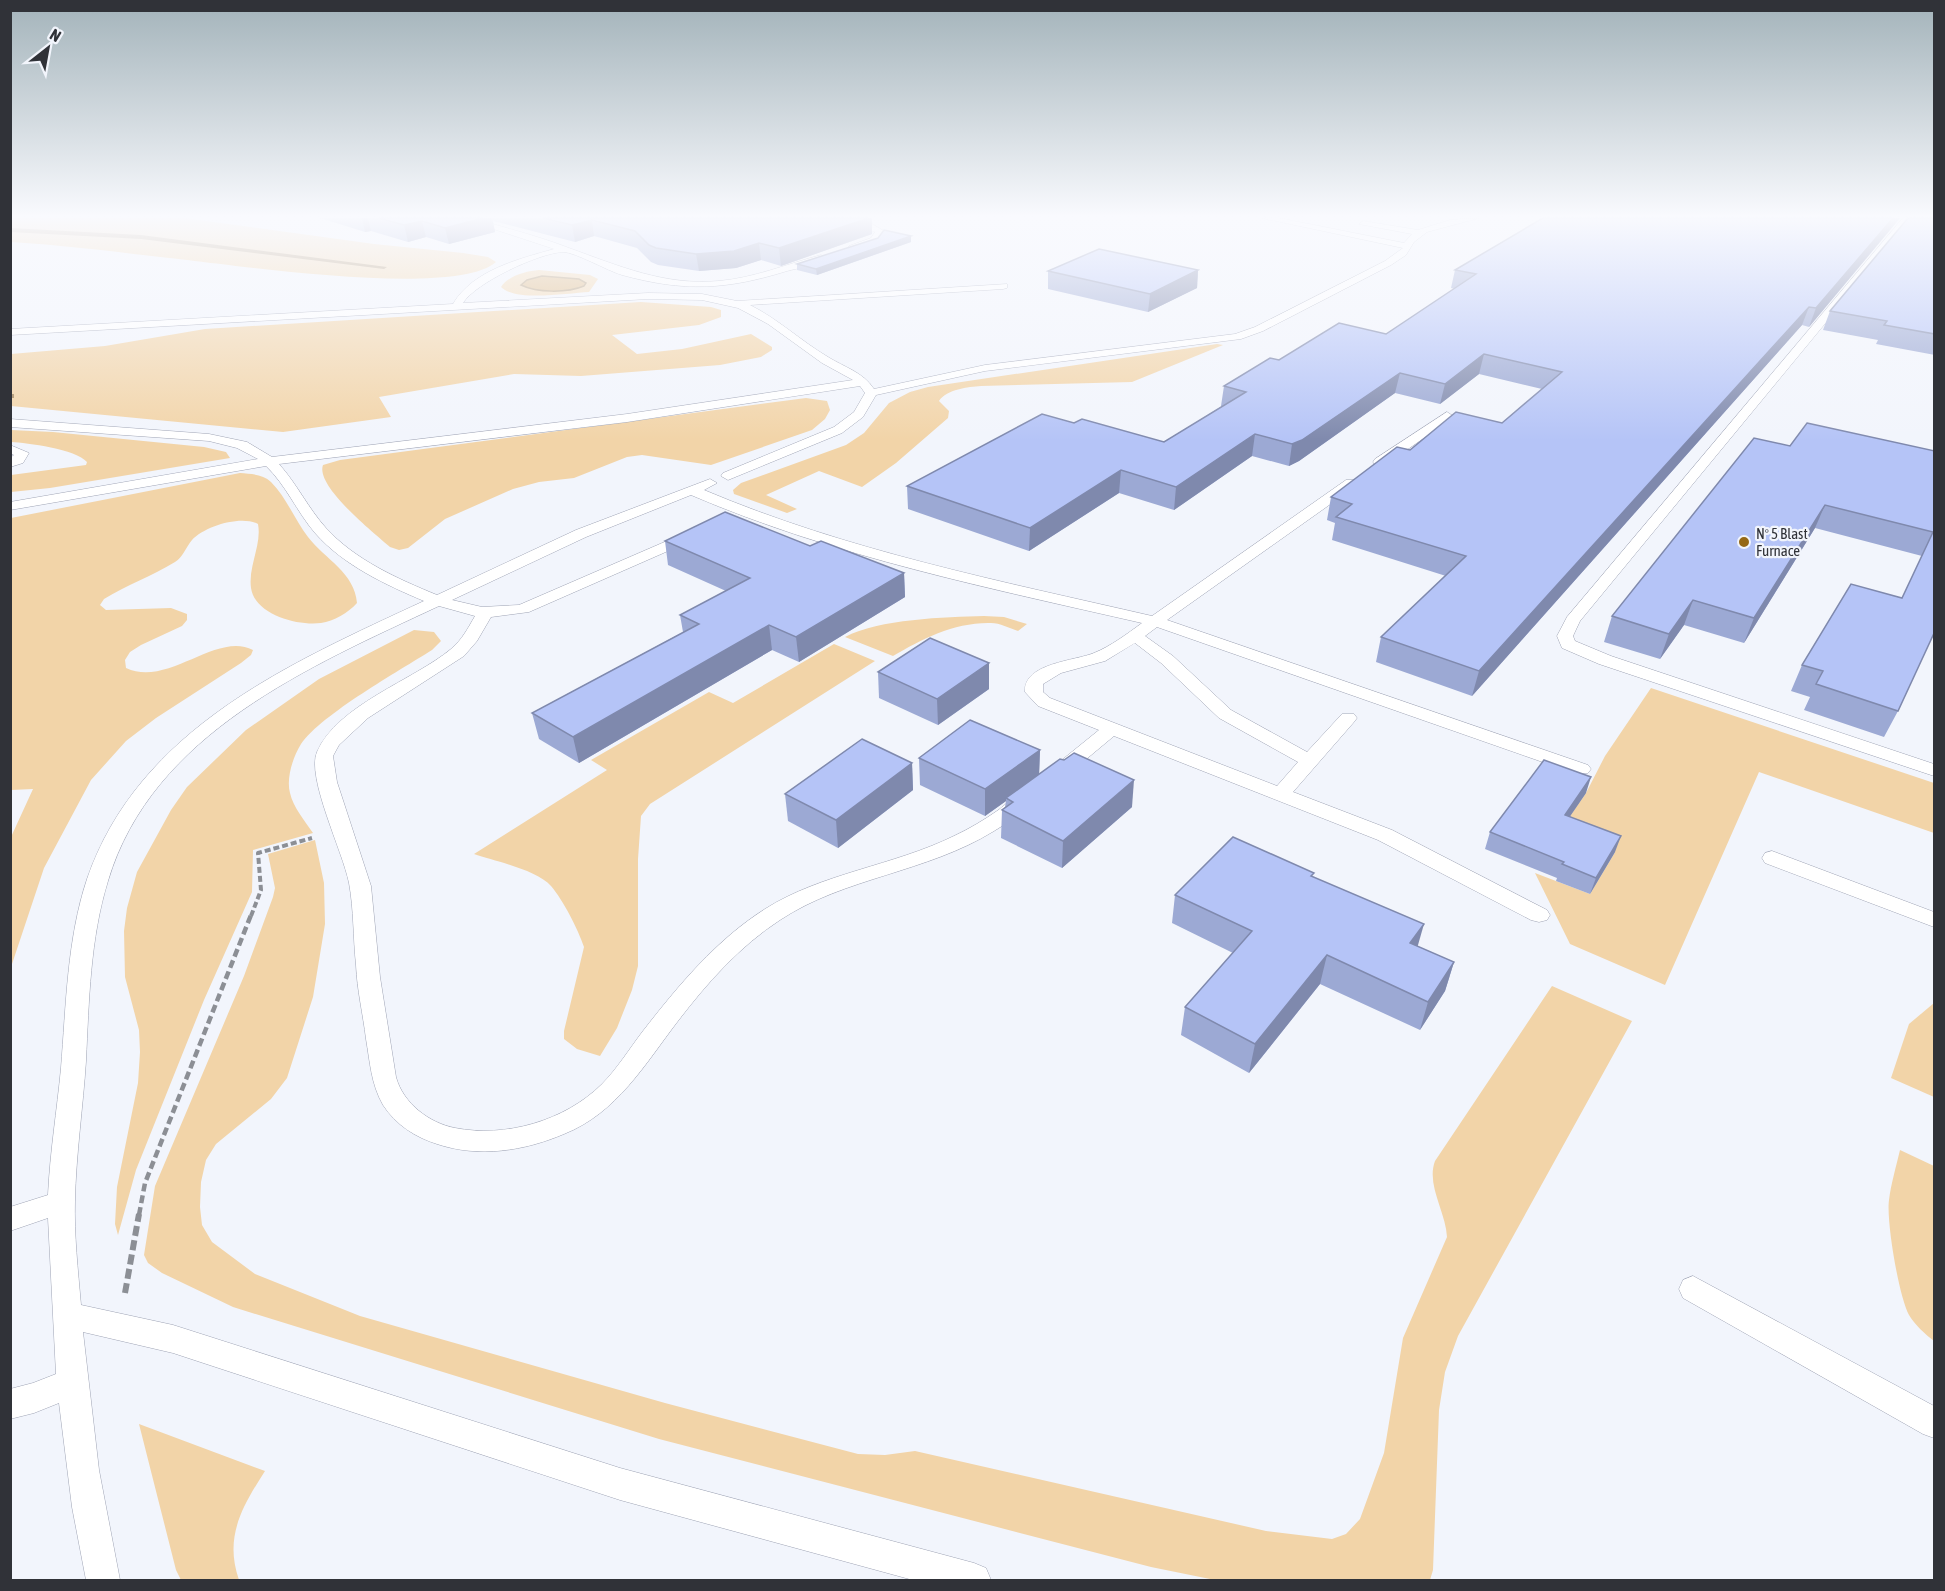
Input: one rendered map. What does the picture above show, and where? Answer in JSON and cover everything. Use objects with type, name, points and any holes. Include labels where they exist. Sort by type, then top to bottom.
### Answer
[{"type":"lane","points":[[456,307],[460,297],[466,292]]},
{"type":"lane","points":[[734,304],[910,292]]},
{"type":"lane","points":[[10,506],[270,461],[627,418],[867,387],[985,368],[1237,337],[1259,329],[1331,292]]},
{"type":"lane","points":[[1846,292],[1573,620],[1565,636],[1568,645],[1605,660],[1935,770]]},
{"type":"lane","points":[[10,332],[656,296],[692,297],[734,304],[752,310],[867,387]]},
{"type":"lane","points":[[103,1581],[89,1519],[72,1382],[61,1202],[82,960],[91,906],[105,859],[124,819],[176,755],[209,724],[242,700],[338,647],[590,530],[838,430],[850,423],[863,410],[867,387]]},
{"type":"lane","points":[[1447,416],[1133,636],[1098,657],[1045,674],[1035,683],[1033,690],[1035,696],[1044,702],[1385,835],[1539,915]]},
{"type":"lane","points":[[10,423],[204,438],[232,443],[253,450],[270,461],[284,477],[321,531],[339,548],[374,572],[468,610],[513,611],[543,603],[699,532]]},
{"type":"lane","points":[[10,449],[22,453],[18,460],[10,463]]},
{"type":"lane","points":[[710,483],[742,513],[800,534],[907,563],[1155,621],[1581,769]]},
{"type":"lane","points":[[726,520],[742,513]]},
{"type":"lane","points":[[486,612],[471,638],[458,652],[354,719],[331,740],[324,756],[325,774],[360,884],[368,969],[384,1077],[391,1096],[413,1120],[442,1136],[478,1143],[529,1137],[561,1126],[595,1106],[611,1091],[716,962],[758,923],[802,898],[939,852],[988,827],[1112,728]]},
{"type":"lane","points":[[1133,636],[1152,646],[1196,690],[1225,714],[1310,761]]},
{"type":"lane","points":[[1281,793],[1348,718]]},
{"type":"lane","points":[[1772,858],[1935,920]]},
{"type":"lane","points":[[10,1219],[61,1202]]},
{"type":"lane","points":[[1692,1289],[1935,1423]]},
{"type":"lane","points":[[67,1319],[82,1318],[173,1339],[620,1484],[974,1581]]},
{"type":"lane","points":[[10,1404],[34,1398],[72,1382]]},
{"type":"path","points":[[118,1326],[145,1183],[261,890],[258,853],[344,828]]},
{"type":"shaded area","points":[[509,292],[586,292],[556,295]]},
{"type":"shaded area","points":[[641,302],[711,307],[721,310],[721,317],[699,325],[612,335],[637,354],[682,349],[751,334],[772,347],[772,350],[761,357],[720,365],[581,376],[514,374],[379,397],[391,417],[283,432],[11,406],[11,354],[105,346],[205,329]]},
{"type":"shaded area","points":[[1217,344],[1223,345],[1132,382],[981,386],[952,391],[939,401],[949,411],[948,418],[896,463],[862,487],[819,471],[766,495],[797,509],[787,513],[734,494],[733,490],[741,483],[846,445],[864,433],[889,403],[910,392],[928,387]]},
{"type":"shaded area","points":[[806,398],[827,401],[830,410],[825,419],[812,430],[711,465],[642,455],[627,457],[574,478],[539,482],[513,489],[445,519],[408,548],[399,550],[390,547],[348,509],[328,485],[323,474],[323,465],[340,460]]},
{"type":"shaded area","points":[[11,430],[204,447],[226,452],[230,458],[50,488],[11,492],[11,475],[86,465],[87,462],[81,457],[62,450],[11,442]]},
{"type":"shaded area","points":[[240,473],[261,476],[271,482],[308,537],[351,583],[357,603],[340,616],[321,623],[301,623],[269,612],[254,597],[251,588],[251,572],[259,532],[258,524],[242,521],[224,523],[205,530],[192,540],[178,560],[104,599],[100,605],[106,610],[171,608],[187,614],[187,620],[182,626],[130,652],[125,660],[126,668],[142,672],[158,671],[223,648],[239,646],[253,650],[251,655],[241,663],[156,718],[126,741],[91,780],[44,868],[11,967],[11,837],[33,789],[11,790],[11,518]]},
{"type":"shaded area","points":[[1004,617],[1027,624],[1018,631],[994,623],[965,625],[927,638],[893,656],[845,637],[876,626],[894,623],[932,618]]},
{"type":"shaded area","points":[[414,630],[434,632],[441,641],[432,650],[343,707],[311,732],[298,749],[290,774],[290,793],[296,809],[313,833],[253,850],[252,892],[204,1000],[136,1170],[118,1235],[115,1224],[117,1187],[138,1083],[140,1052],[139,1030],[125,977],[124,931],[127,908],[137,872],[171,810],[187,787],[246,730],[319,679]]},
{"type":"shaded area","points":[[834,644],[875,661],[650,804],[641,816],[638,859],[638,966],[632,990],[617,1028],[600,1056],[577,1049],[564,1039],[584,947],[570,915],[556,892],[545,880],[526,871],[474,854],[607,770],[591,760],[709,692],[733,703]]},
{"type":"shaded area","points":[[1651,688],[1934,783],[1934,833],[1759,772],[1665,985],[1570,944],[1535,873],[1590,894],[1615,852],[1560,830],[1586,793],[1605,756]]},
{"type":"shaded area","points":[[315,840],[324,883],[325,924],[313,997],[287,1078],[271,1099],[216,1144],[206,1160],[201,1182],[202,1225],[212,1242],[255,1274],[360,1316],[665,1403],[858,1454],[885,1455],[915,1451],[1266,1531],[1332,1539],[1346,1534],[1360,1519],[1384,1453],[1403,1338],[1447,1237],[1433,1179],[1435,1161],[1552,986],[1632,1021],[1458,1336],[1445,1372],[1439,1410],[1433,1570],[1430,1580],[1215,1580],[1151,1567],[659,1439],[233,1307],[162,1273],[148,1263],[144,1255],[155,1186],[244,976],[273,897],[275,888],[268,854]]},
{"type":"shaded area","points":[[1934,1003],[1934,1097],[1891,1078],[1909,1024]]},
{"type":"shaded area","points":[[1900,1150],[1934,1166],[1934,1341],[1909,1315],[1894,1259],[1889,1224],[1889,1200]]},
{"type":"shaded area","points":[[139,1424],[265,1471],[249,1497],[238,1523],[234,1550],[239,1580],[181,1580],[176,1570]]},
{"type":"building","points":[[1449,292],[1829,292],[1816,308],[1809,307],[1479,671],[1381,637],[1466,556],[1336,517],[1352,504],[1331,497],[1397,447],[1410,450],[1456,412],[1502,423],[1562,372],[1484,354],[1445,384],[1400,373],[1302,440],[1292,444],[1255,434],[1176,487],[1121,470],[1030,528],[907,486],[1042,414],[1074,423],[1082,419],[1164,442],[1246,392],[1224,386],[1270,358],[1279,360],[1339,323],[1386,334]]},
{"type":"building","points":[[1846,292],[1935,292],[1935,334],[1884,325],[1887,321],[1830,311]]},
{"type":"building","name":"Nº 5 Blast Furnace","points":[[1807,423],[1935,451],[1935,631],[1898,711],[1816,684],[1823,671],[1802,665],[1851,584],[1902,598],[1933,532],[1825,505],[1754,618],[1693,600],[1669,634],[1612,616],[1754,438],[1790,446]]},
{"type":"building","points":[[725,512],[810,546],[821,541],[904,573],[796,637],[769,625],[573,737],[532,713],[699,624],[680,615],[750,578],[665,541]]},
{"type":"building","points":[[930,638],[989,663],[937,699],[878,672]]},
{"type":"building","points":[[970,720],[1040,750],[985,789],[919,758]]},
{"type":"building","points":[[862,739],[912,763],[836,820],[785,794]]},
{"type":"building","points":[[1074,753],[1134,780],[1063,841],[1002,810],[1013,802],[1006,798],[1060,759],[1064,760]]},
{"type":"building","points":[[1544,760],[1591,777],[1565,815],[1621,836],[1596,878],[1562,864],[1564,862],[1490,832]]},
{"type":"building","points":[[1233,837],[1314,873],[1311,876],[1424,924],[1410,943],[1454,962],[1428,1002],[1327,955],[1255,1044],[1185,1007],[1252,931],[1175,895]]},
{"type":"place","name":"Nº 5 Blast Furnace","points":[[1744,542]]}]
